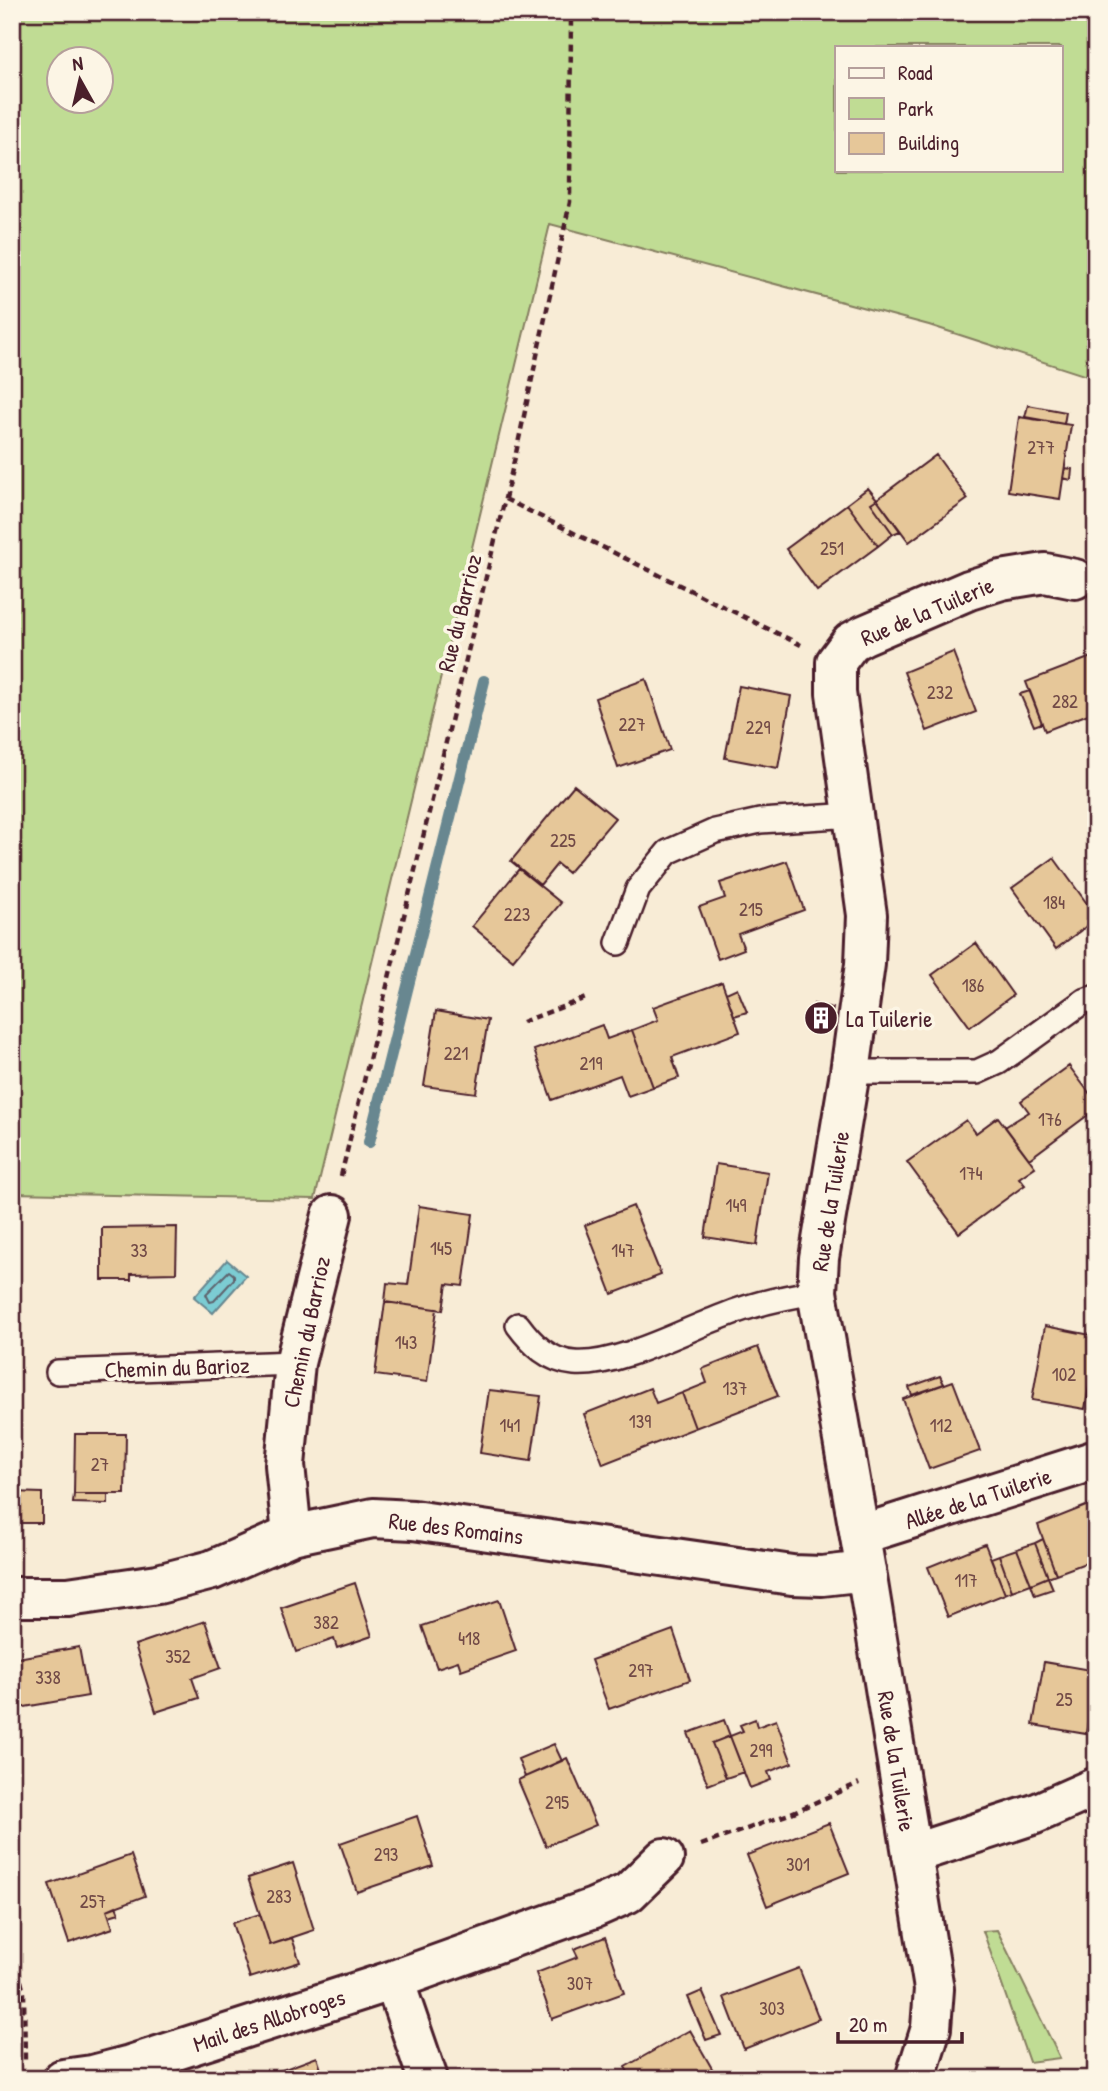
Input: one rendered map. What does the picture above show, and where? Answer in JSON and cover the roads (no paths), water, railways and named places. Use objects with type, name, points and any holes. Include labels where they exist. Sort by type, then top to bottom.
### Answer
[{"type":"street","name":"Rue de la Tuilerie","points":[[915,2079],[931,2028],[934,2001],[898,1765],[817,1292],[819,1258],[865,964],[867,915],[836,693],[836,662],[851,642],[969,590],[1001,580],[1045,573],[1075,579]]},
{"type":"street","name":"Chemin du Barrioz","points":[[292,1535],[285,1465],[296,1363],[332,1215]]},
{"type":"street","name":"Allée de la Tuilerie","points":[[863,1553],[1096,1460]]},
{"type":"street","name":"Rue des Romains","points":[[12,1597],[68,1597],[158,1584],[212,1570],[292,1535],[373,1518],[412,1520],[792,1575],[822,1576],[863,1553]]},
{"type":"street","points":[[912,1854],[1035,1814],[1096,1787]]},
{"type":"street","name":"Mail des Allobroges","points":[[63,2079],[130,2065],[394,1980],[610,1902],[628,1893],[664,1858]]},
{"type":"street","points":[[394,1980],[428,2079]]},
{"type":"lane","points":[[618,943],[638,889],[668,852],[715,831],[760,821],[853,815]]},
{"type":"lane","points":[[850,1072],[977,1072],[999,1062],[1084,1001],[1096,997]]},
{"type":"lane","points":[[518,1325],[532,1344],[548,1355],[573,1363],[603,1362],[752,1306],[817,1292]]},
{"type":"lane","name":"Chemin du Barioz","points":[[58,1372],[296,1363]]},
{"type":"water","points":[[227,1260],[246,1276],[213,1313],[194,1297]]},
{"type":"waterway","points":[[369,1142],[484,681]]},
{"type":"place","name":"La Tuilerie","points":[[821,1018]]}]
